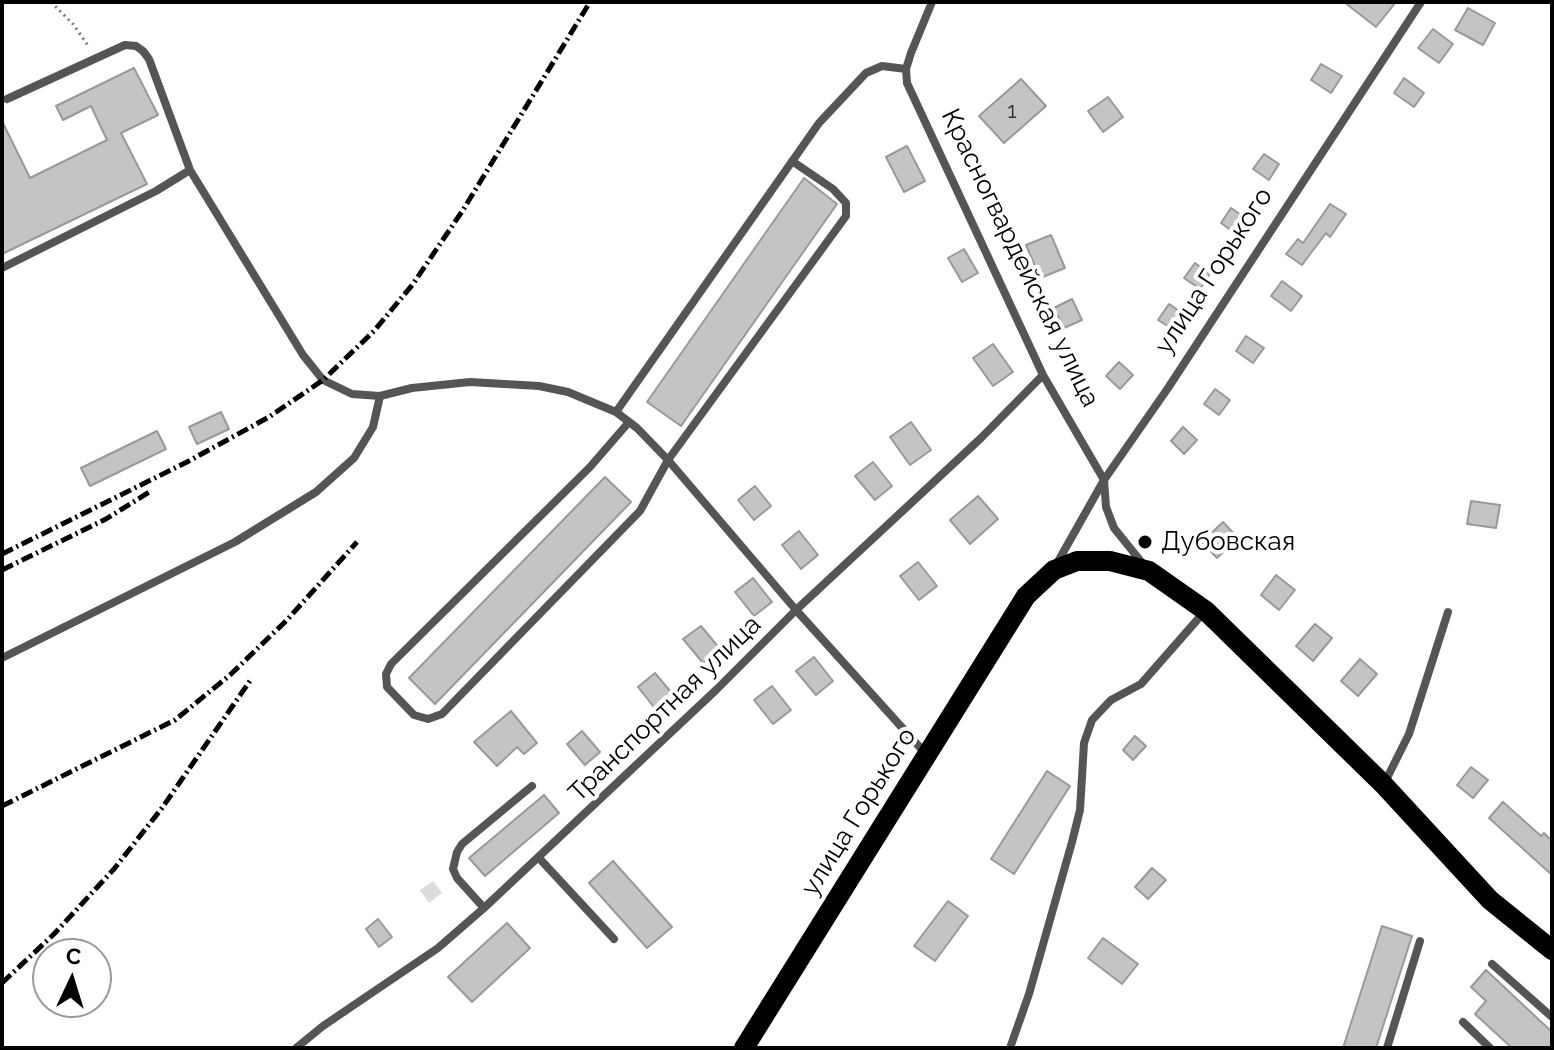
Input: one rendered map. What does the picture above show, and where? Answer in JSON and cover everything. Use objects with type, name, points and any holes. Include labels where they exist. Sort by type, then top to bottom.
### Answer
[{"type":"main road","points":[[1054,570],[1077,561],[1110,561],[1149,571],[1206,611],[1383,784],[1490,900],[1552,950]]},
{"type":"main road","name":"улица Горького","points":[[744,1048],[925,753],[1026,596],[1054,570]]},
{"type":"lane","points":[[616,412],[819,123],[866,73],[882,66],[906,69],[932,2]]},
{"type":"lane","name":"улица Горького","points":[[1054,570],[1104,480],[1168,388],[1421,2]]},
{"type":"lane","points":[[7,99],[125,45],[143,51],[149,59],[190,170],[303,355],[323,380],[352,394],[380,396],[412,388],[470,382],[539,386],[568,392],[616,412],[668,460],[796,610],[925,753]]},
{"type":"lane","name":"Красногвардейская улица","points":[[906,69],[907,83],[1043,375],[1104,480],[1106,507],[1114,528],[1149,571]]},
{"type":"lane","points":[[629,422],[590,467],[391,664],[386,674],[387,687],[414,715],[428,719],[442,714],[640,511],[668,460],[846,216],[846,203],[833,189],[792,161]]},
{"type":"lane","points":[[2,268],[156,191],[190,170]]},
{"type":"lane","name":"Транспортная улица","points":[[296,1048],[323,1026],[438,948],[484,908],[981,438],[1043,375]]},
{"type":"lane","points":[[2,658],[235,542],[316,492],[354,458],[373,427],[380,396]]},
{"type":"lane","points":[[1010,1048],[1029,994],[1080,810],[1084,743],[1092,720],[1111,700],[1141,684],[1206,611]]},
{"type":"lane","points":[[1383,784],[1409,734],[1448,612]]},
{"type":"lane","points":[[484,908],[457,878],[453,869],[457,852],[462,844],[532,786]]},
{"type":"lane","points":[[539,858],[614,939]]},
{"type":"lane","points":[[1387,1048],[1420,941]]},
{"type":"lane","points":[[1492,964],[1552,1017]]},
{"type":"lane","points":[[1463,1022],[1490,1048]]},
{"type":"path","points":[[51,2],[73,24],[95,57]]},
{"type":"shaded area","points":[[433,881],[442,893],[429,903],[420,890]]},
{"type":"building","points":[[1344,2],[1396,2],[1376,27]]},
{"type":"building","points":[[1468,8],[1495,23],[1483,45],[1455,30]]},
{"type":"building","points":[[1433,29],[1453,44],[1439,63],[1418,48]]},
{"type":"building","points":[[1321,64],[1342,76],[1331,93],[1311,80]]},
{"type":"building","points":[[134,68],[158,115],[121,133],[147,184],[2,254],[2,121],[30,178],[107,140],[91,106],[63,120],[56,106]]},
{"type":"building","points":[[1404,78],[1424,93],[1414,107],[1394,93]]},
{"type":"building","points":[[1021,79],[1046,106],[1004,143],[979,116]]},
{"type":"building","points":[[1108,97],[1123,117],[1103,132],[1088,111]]},
{"type":"building","points":[[907,146],[925,181],[904,192],[886,157]]},
{"type":"building","points":[[1264,154],[1279,164],[1269,180],[1253,169]]},
{"type":"building","points":[[804,178],[837,204],[681,426],[647,402]]},
{"type":"building","points":[[1330,204],[1346,214],[1330,237],[1326,233],[1302,265],[1286,254],[1298,239],[1303,243]]},
{"type":"building","points":[[1231,208],[1247,219],[1236,234],[1221,223]]},
{"type":"building","points":[[1051,235],[1065,268],[1040,278],[1026,245]]},
{"type":"building","points":[[964,249],[978,273],[962,282],[948,258]]},
{"type":"building","points":[[1195,263],[1210,274],[1200,289],[1184,278]]},
{"type":"building","points":[[1282,281],[1302,296],[1291,311],[1271,296]]},
{"type":"building","points":[[1072,299],[1082,320],[1064,328],[1054,308]]},
{"type":"building","points":[[1169,304],[1185,315],[1174,330],[1158,320]]},
{"type":"building","points":[[1246,336],[1264,348],[1253,363],[1236,351]]},
{"type":"building","points":[[993,344],[1013,372],[993,386],[973,358]]},
{"type":"building","points":[[1119,362],[1133,375],[1120,389],[1106,376]]},
{"type":"building","points":[[1215,389],[1230,400],[1219,415],[1204,404]]},
{"type":"building","points":[[221,412],[229,429],[197,444],[189,427]]},
{"type":"building","points":[[911,422],[931,450],[910,465],[890,437]]},
{"type":"building","points":[[1183,427],[1197,440],[1184,454],[1171,441]]},
{"type":"building","points":[[157,431],[166,449],[90,486],[81,468]]},
{"type":"building","points":[[873,462],[892,486],[875,500],[855,476]]},
{"type":"building","points":[[605,477],[631,502],[435,704],[409,678]]},
{"type":"building","points":[[755,486],[771,506],[754,520],[738,500]]},
{"type":"building","points":[[978,496],[998,519],[970,544],[950,520]]},
{"type":"building","points":[[1471,501],[1500,505],[1496,528],[1467,524]]},
{"type":"building","points":[[1223,522],[1238,538],[1217,558],[1202,542]]},
{"type":"building","points":[[799,531],[818,555],[801,569],[782,545]]},
{"type":"building","points":[[918,562],[937,586],[919,600],[900,576]]},
{"type":"building","points":[[1276,575],[1295,590],[1279,610],[1261,595]]},
{"type":"building","points":[[753,578],[772,602],[754,616],[735,592]]},
{"type":"building","points":[[1315,624],[1332,638],[1313,661],[1296,646]]},
{"type":"building","points":[[701,626],[720,649],[703,663],[683,639]]},
{"type":"building","points":[[814,657],[833,681],[816,695],[796,671]]},
{"type":"building","points":[[1360,659],[1377,674],[1358,696],[1341,681]]},
{"type":"building","points":[[655,673],[675,697],[657,711],[638,687]]},
{"type":"building","points":[[772,686],[791,710],[773,724],[754,700]]},
{"type":"building","points":[[511,711],[537,743],[524,754],[517,747],[497,766],[474,742]]},
{"type":"building","points":[[582,731],[600,752],[585,765],[567,744]]},
{"type":"building","points":[[1135,736],[1146,746],[1133,760],[1123,750]]},
{"type":"building","points":[[1471,767],[1488,780],[1473,798],[1457,785]]},
{"type":"building","points":[[1047,771],[1070,786],[1014,874],[991,859]]},
{"type":"building","points":[[544,795],[559,813],[485,876],[469,858]]},
{"type":"building","points":[[1503,802],[1541,836],[1544,833],[1552,841],[1552,875],[1489,818]]},
{"type":"building","points":[[613,861],[672,927],[647,948],[589,883]]},
{"type":"building","points":[[1152,868],[1166,880],[1148,899],[1135,887]]},
{"type":"building","points":[[948,901],[968,916],[935,961],[914,946]]},
{"type":"building","points":[[378,919],[392,937],[379,947],[366,929]]},
{"type":"building","points":[[507,923],[530,948],[472,1002],[448,977]]},
{"type":"building","points":[[1382,926],[1412,936],[1376,1048],[1343,1048]]},
{"type":"building","points":[[1103,938],[1138,964],[1122,984],[1088,958]]},
{"type":"building","points":[[1486,970],[1552,1032],[1552,1048],[1512,1048],[1475,1014],[1486,1001],[1471,987]]},
{"type":"railway","points":[[2,554],[187,462],[269,417],[323,380],[374,331],[413,284],[463,210],[590,2]]},
{"type":"railway","points":[[2,570],[106,519],[151,491]]},
{"type":"railway","points":[[2,806],[175,720],[230,675],[287,620],[357,542]]},
{"type":"railway","points":[[2,983],[54,934],[114,869],[162,808],[252,678]]},
{"type":"place","name":"Дубовская","points":[[1145,542]]}]
